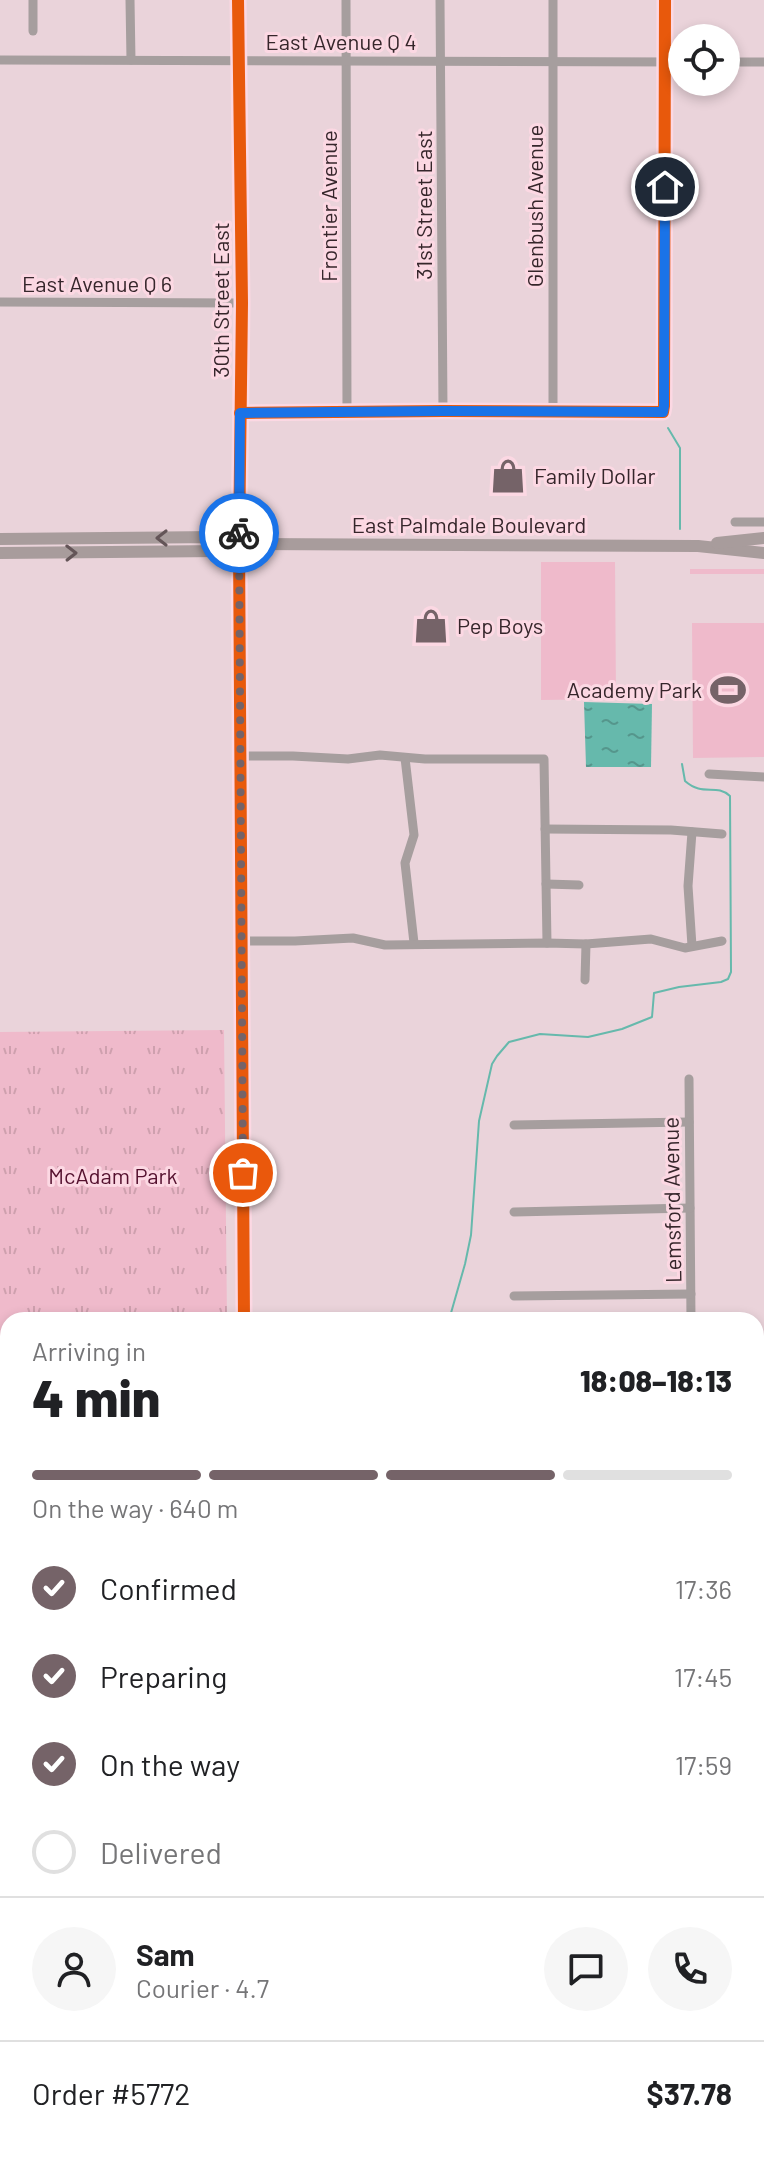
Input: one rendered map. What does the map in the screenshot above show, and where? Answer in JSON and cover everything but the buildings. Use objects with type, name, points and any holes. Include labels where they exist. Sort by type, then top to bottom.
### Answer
[{"type":"highway","name":"East Palmdale Boulevard","points":[[0,539],[217,537],[239,544],[698,546],[763,554]]},
{"type":"highway","name":"East Palmdale Boulevard","points":[[698,546],[764,538]]},
{"type":"highway","name":"East Palmdale Boulevard","points":[[0,553],[220,551],[239,544]]},
{"type":"street","points":[[33,0],[33,31]]},
{"type":"street","points":[[130,0],[131,60]]},
{"type":"street","name":"30th Street East","points":[[238,0],[242,303],[239,544],[244,1312]]},
{"type":"street","name":"Frontier Avenue","points":[[346,0],[347,412]]},
{"type":"street","name":"31st Street East","points":[[440,0],[443,411]]},
{"type":"street","name":"Glenbush Avenue","points":[[553,0],[553,412]]},
{"type":"street","points":[[240,413],[663,412],[665,0]]},
{"type":"street","name":"East Avenue Q 4","points":[[0,60],[665,62]]},
{"type":"street","points":[[740,62],[764,62]]},
{"type":"street","name":"East Avenue Q 6","points":[[0,302],[242,303]]},
{"type":"street","points":[[735,522],[764,522]]},
{"type":"street","points":[[241,756],[544,759],[547,943]]},
{"type":"street","points":[[405,758],[414,835],[405,863],[414,943]]},
{"type":"street","points":[[709,774],[764,777]]},
{"type":"street","points":[[545,829],[722,834]]},
{"type":"street","points":[[692,832],[688,886],[692,946]]},
{"type":"street","points":[[546,884],[579,885]]},
{"type":"street","points":[[241,941],[353,938],[385,945],[586,944],[651,939],[685,948],[722,941]]},
{"type":"street","points":[[585,980],[586,944]]},
{"type":"street","name":"Lemsford Avenue","points":[[689,1079],[691,1312]]},
{"type":"street","points":[[514,1125],[689,1122]]},
{"type":"street","points":[[514,1212],[690,1208]]},
{"type":"street","points":[[514,1296],[691,1294]]},
{"type":"green space","points":[[541,562],[615,562],[616,699],[541,700]]},
{"type":"green space","points":[[690,569],[764,569],[764,574],[690,574]]},
{"type":"green space","name":"Academy Park","points":[[692,623],[764,623],[764,757],[693,758]]},
{"type":"green space","name":"McAdam Park","points":[[224,1030],[227,1312],[0,1312],[0,1032]]},
{"type":"water","points":[[584,702],[652,704],[651,767],[586,767]]},
{"type":"waterway","points":[[668,428],[680,448],[680,529]]},
{"type":"waterway","points":[[451,1312],[471,1235],[479,1121],[492,1064],[497,1056],[509,1042],[540,1034],[588,1037],[622,1029],[652,1017],[654,993],[721,982],[728,979],[731,972],[730,796],[720,790],[692,786],[685,781],[682,764]]},
{"type":"cycle path","points":[[238,0],[242,303],[239,544],[244,1312]]},
{"type":"cycle path","points":[[240,413],[663,412],[665,0]]},
{"type":"way so far","points":[[239,533],[243,1173]]},
{"type":"place","name":"Family Dollar","points":[[508,476]]},
{"type":"place","name":"Pep Boys","points":[[431,626]]},
{"type":"place","name":"Academy Park","points":[[728,690]]},
{"type":"route","points":[[239,533],[240,413],[663,412],[665,187]]}]
